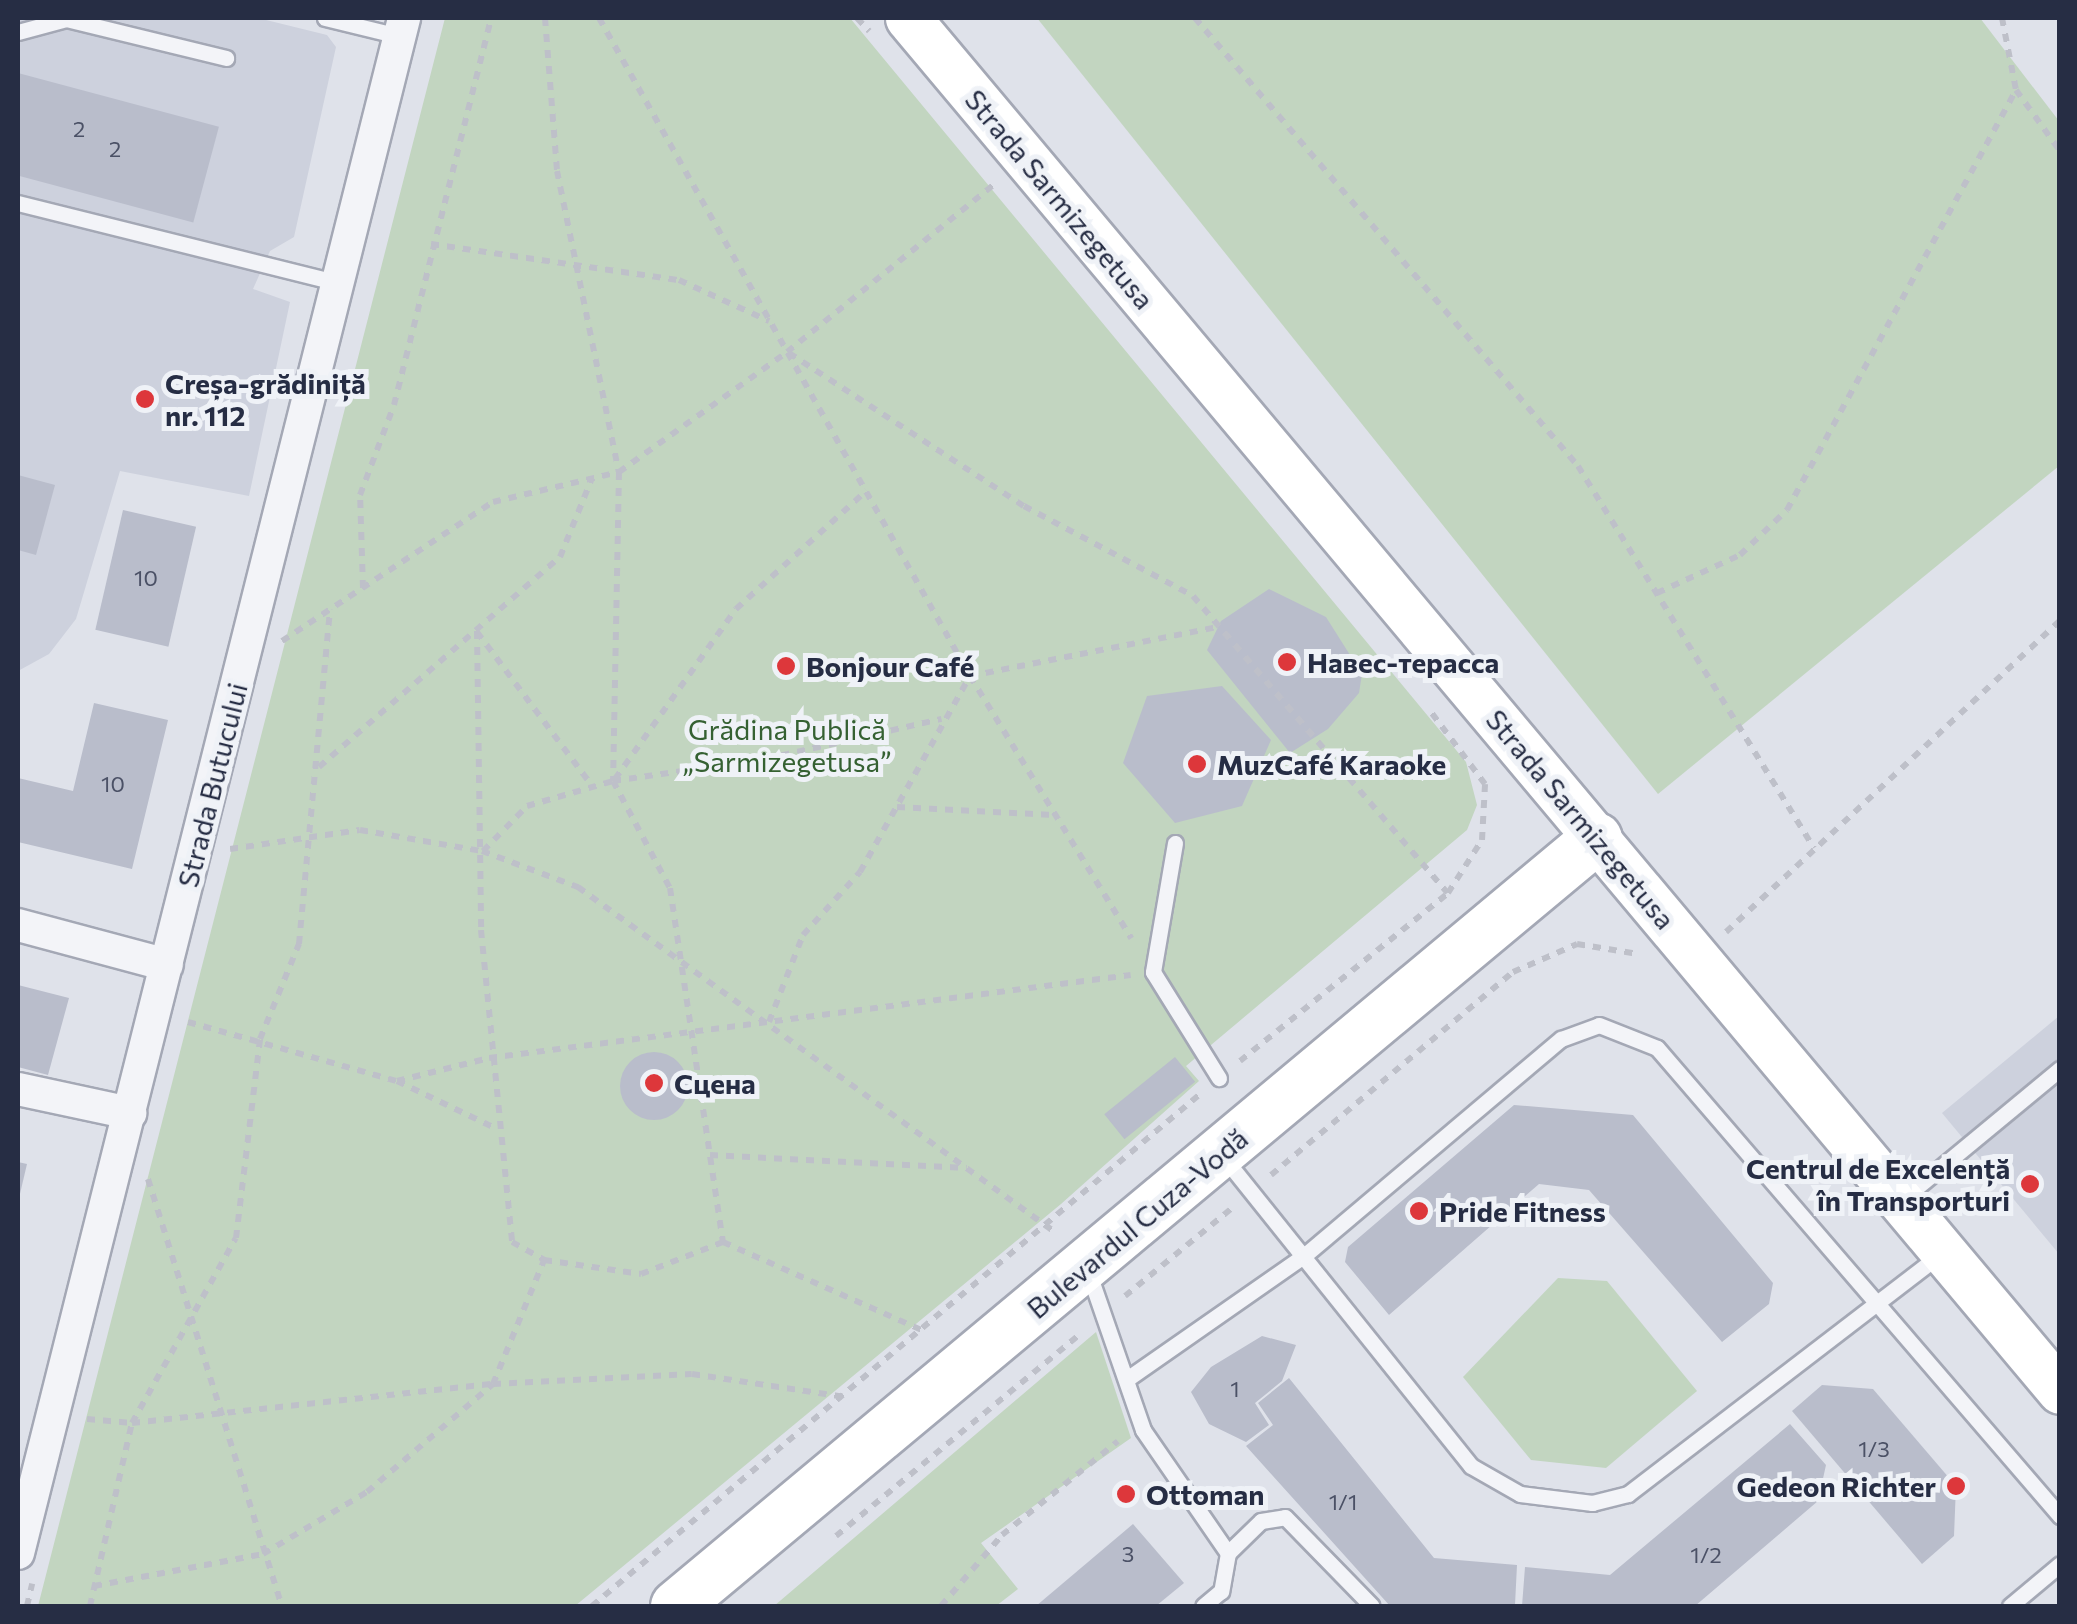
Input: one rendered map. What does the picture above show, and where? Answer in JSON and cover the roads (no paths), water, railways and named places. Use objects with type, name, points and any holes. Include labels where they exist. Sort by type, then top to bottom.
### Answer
[{"type":"main road","name":"Strada Sarmizegetusa","points":[[908,18],[2060,1392]]},
{"type":"main road","name":"Bulevardul Cuza-Vodă","points":[[676,1606],[1597,838]]},
{"type":"street","name":"Strada Butucului","points":[[18,1553],[29,1464],[53,1414],[402,27]]},
{"type":"street","points":[[18,924],[167,965]]},
{"type":"street","points":[[18,1090],[130,1113]]},
{"type":"lane","points":[[325,18],[402,27]]},
{"type":"lane","points":[[18,32],[66,19],[226,58]]},
{"type":"lane","points":[[18,203],[338,283]]},
{"type":"lane","points":[[1175,843],[1153,972],[1220,1078]]},
{"type":"lane","points":[[1127,1378],[1304,1255],[1561,1040],[1598,1025],[1657,1048],[1872,1308],[2060,1516]]},
{"type":"lane","points":[[1902,1200],[2060,1069]]},
{"type":"lane","points":[[1220,1152],[1485,1480],[1592,1503],[1643,1484],[1944,1251]]},
{"type":"lane","points":[[1086,1268],[1141,1423],[1228,1553]]},
{"type":"lane","points":[[1204,1606],[1221,1591],[1228,1553],[1261,1521],[1285,1517],[1372,1606]]},
{"type":"lane","points":[[2010,1606],[2060,1564]]},
{"type":"place","name":"Creșa-grădiniță nr. 112","points":[[145,399]]},
{"type":"place","name":"Навес-терасса","points":[[1287,662]]},
{"type":"place","name":"Bonjour Café","points":[[786,666]]},
{"type":"place","name":"MuzCafé Karaoke","points":[[1197,764]]},
{"type":"place","name":"Сцена","points":[[654,1083]]},
{"type":"place","name":"Centrul de Excelență în Transporturi","points":[[2030,1184]]},
{"type":"place","name":"Pride Fitness","points":[[1419,1211]]},
{"type":"place","name":"Gedeon Richter","points":[[1956,1486]]},
{"type":"place","name":"Ottoman","points":[[1126,1494]]},
{"type":"park label","name":"Grădina Publică „Sarmizegetusa”","points":[[787,745]]}]
